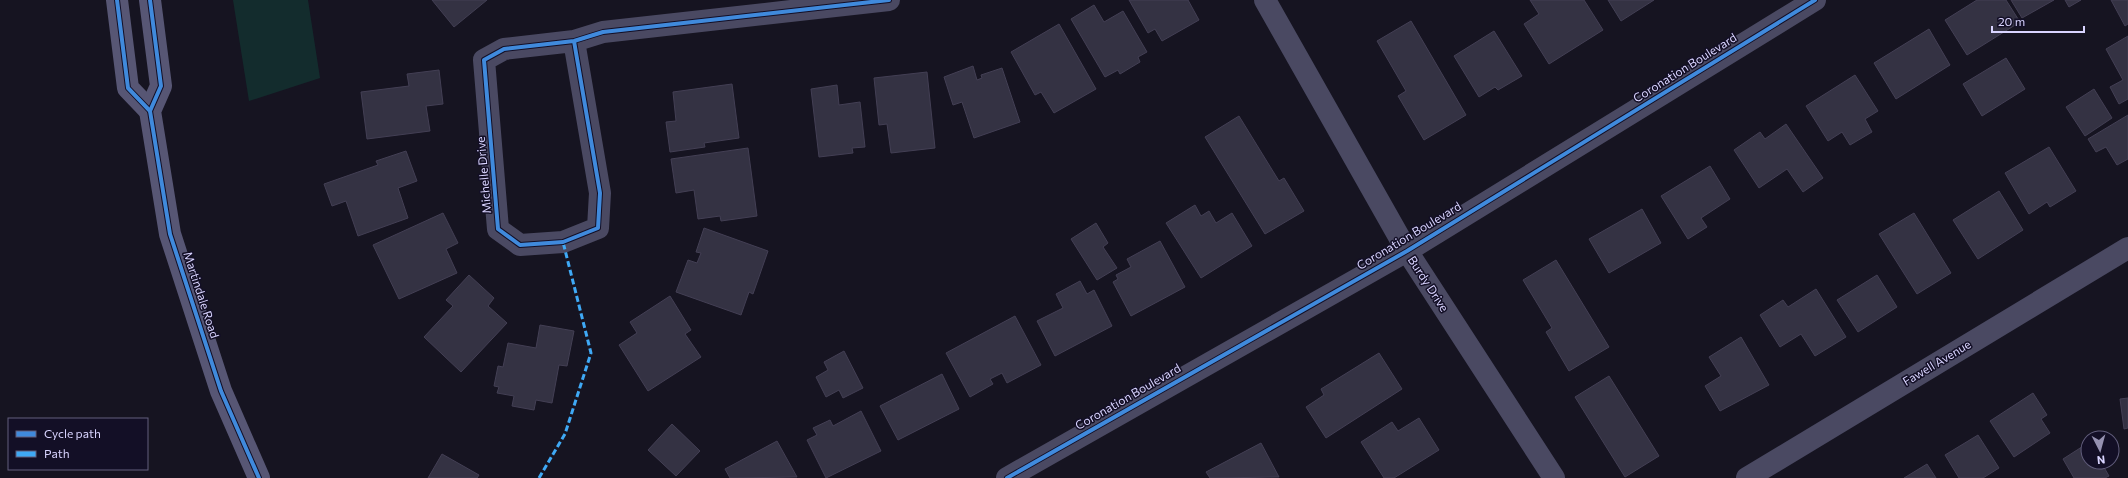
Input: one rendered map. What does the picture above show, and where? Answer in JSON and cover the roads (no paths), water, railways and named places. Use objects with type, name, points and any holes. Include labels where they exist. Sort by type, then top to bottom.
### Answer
[{"type":"main road","points":[[117,0],[128,88],[150,111],[161,86],[150,0]]},
{"type":"main road","name":"Martindale Road","points":[[150,111],[170,234],[221,391],[259,478]]},
{"type":"street","name":"Michelle Drive","points":[[574,41],[600,193],[598,228],[563,242],[520,245],[498,229],[484,60],[504,49],[574,41],[603,32],[889,0]]},
{"type":"street","name":"Burdy Drive","points":[[1265,0],[1407,251],[1554,478]]},
{"type":"street","name":"Coronation Boulevard","points":[[1007,478],[1407,251],[1815,0]]},
{"type":"street","name":"Fawell Avenue","points":[[1747,478],[2128,248]]}]
